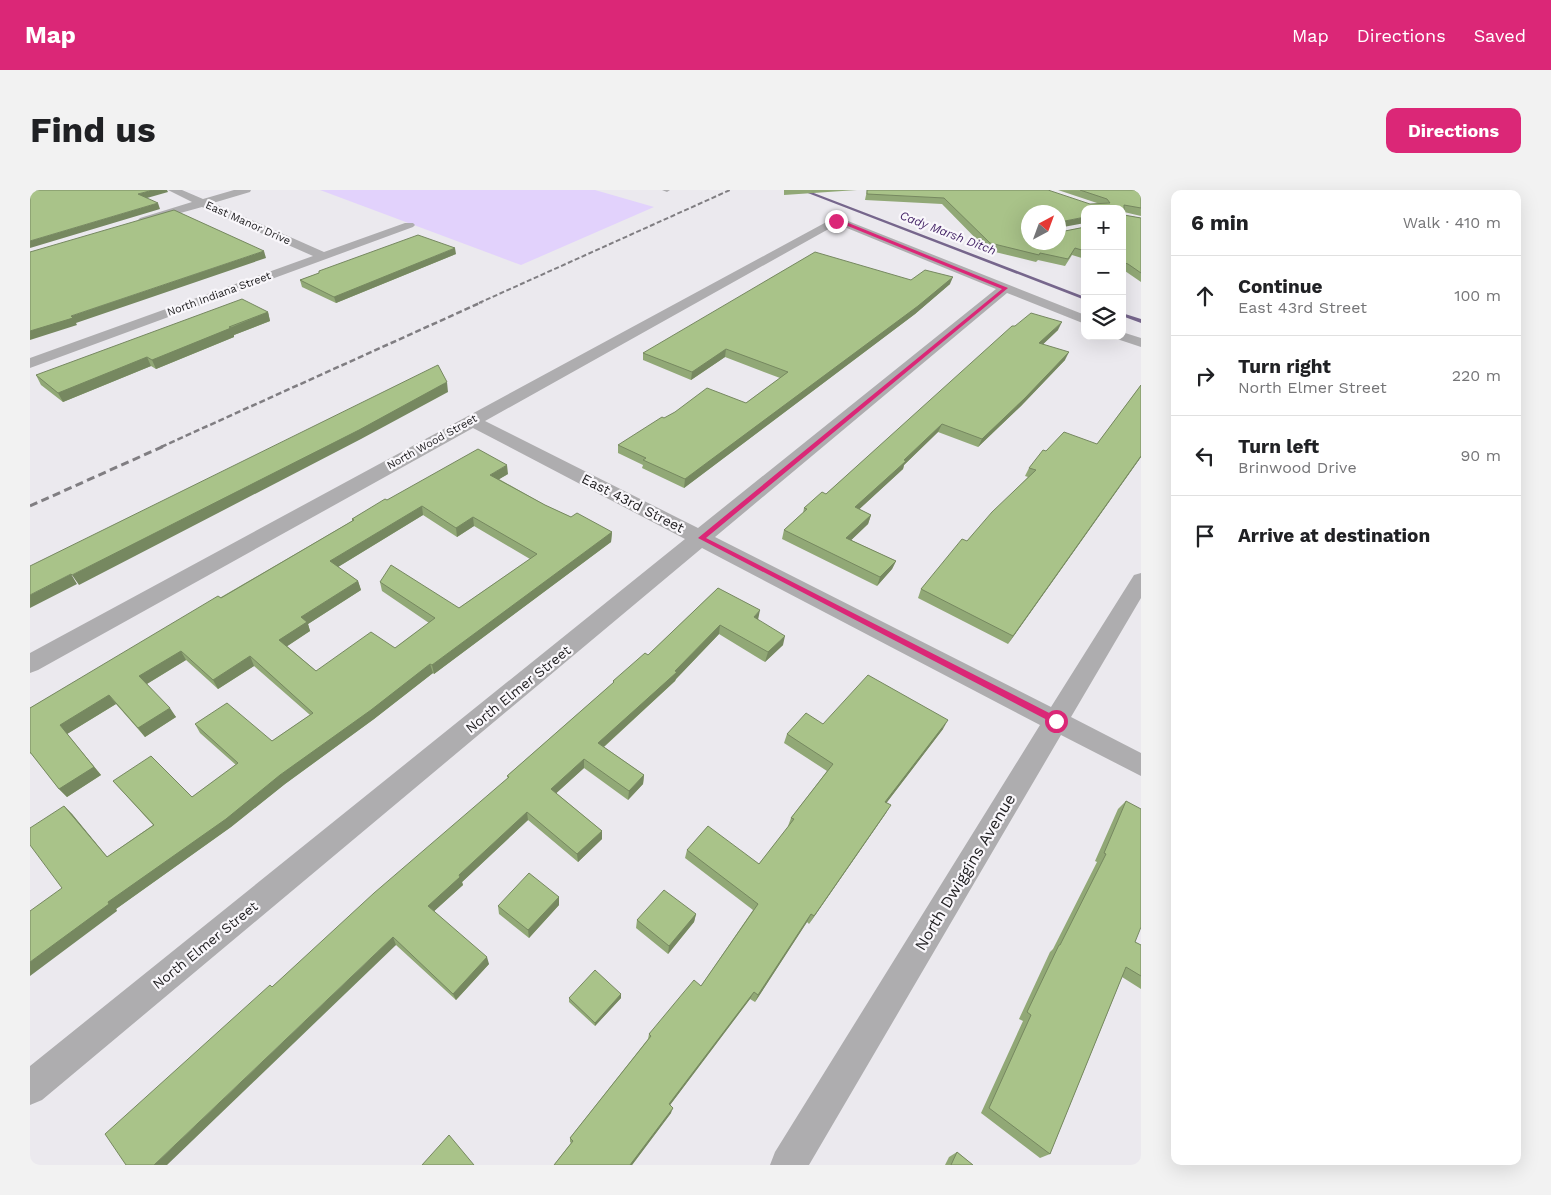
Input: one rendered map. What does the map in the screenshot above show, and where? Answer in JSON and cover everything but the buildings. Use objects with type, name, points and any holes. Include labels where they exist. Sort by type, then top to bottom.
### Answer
[{"type":"street","name":"East Manor Drive","points":[[173,190],[324,256]]},
{"type":"street","points":[[130,224],[246,190]]},
{"type":"street","name":"North Wood Street","points":[[30,664],[828,223],[836,221],[844,223],[1005,288]]},
{"type":"street","name":"North Indiana Street","points":[[30,363],[409,225]]},
{"type":"street","points":[[1005,288],[1081,318]]},
{"type":"street","name":"North Elmer Street","points":[[30,1088],[1005,288]]},
{"type":"street","points":[[1126,337],[1141,343]]},
{"type":"street","name":"East 43rd Street","points":[[472,420],[1141,765]]},
{"type":"street","name":"North Dwiggins Avenue","points":[[788,1165],[1141,580]]},
{"type":"shaded area","points":[[320,190],[595,190],[654,207],[521,265]]},
{"type":"waterway","name":"Cady Marsh Ditch","points":[[802,190],[1081,297]]},
{"type":"waterway","name":"Cady Marsh Ditch","points":[[1126,315],[1141,321]]},
{"type":"railway","points":[[479,303],[730,190]]},
{"type":"railway","points":[[161,447],[482,302]]},
{"type":"railway","points":[[30,506],[164,446]]},
{"type":"route","points":[[836,221],[1005,288],[702,538],[1056,721]]}]
